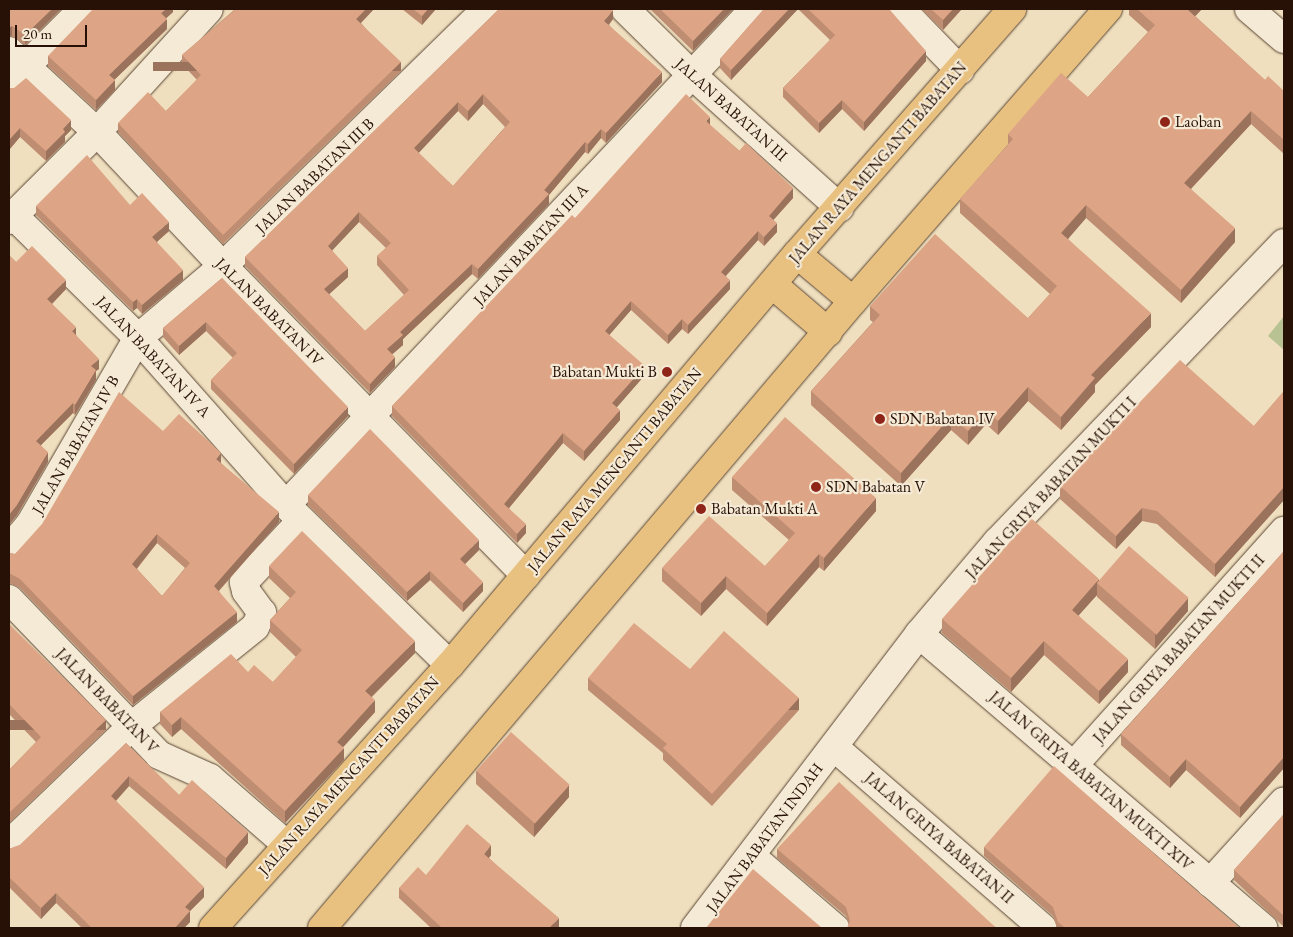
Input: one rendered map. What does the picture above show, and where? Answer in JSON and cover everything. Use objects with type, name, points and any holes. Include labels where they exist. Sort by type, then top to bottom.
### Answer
[{"type":"main road","name":"JALAN RAYA MENGANTI BABATAN","points":[[213,928],[286,844],[450,665],[526,575],[779,291],[805,260],[840,208],[1012,9]]},
{"type":"main road","points":[[322,928],[844,294],[1108,9]]},
{"type":"main road","points":[[805,260],[844,294]]},
{"type":"main road","points":[[779,291],[819,324]]},
{"type":"street","points":[[14,67],[83,9]]},
{"type":"street","points":[[11,217],[97,132],[209,9]]},
{"type":"street","name":"JALAN BABATAN III B","points":[[138,338],[223,266],[486,9]]},
{"type":"street","name":"JALAN BABATAN III","points":[[625,9],[691,74],[840,208]]},
{"type":"street","name":"JALAN BABATAN III A","points":[[371,415],[754,9]]},
{"type":"street","points":[[901,9],[960,70]]},
{"type":"street","points":[[1249,9],[1284,39]]},
{"type":"street","name":"JALAN BABATAN IV","points":[[14,67],[97,132],[223,266],[526,575]]},
{"type":"street","name":"JALAN BABATAN IV A","points":[[11,217],[138,338],[294,513],[450,665]]},
{"type":"street","name":"JALAN GRIYA BABATAN MUKTI I","points":[[834,747],[919,634],[997,542],[1284,243]]},
{"type":"street","name":"JALAN BABATAN IV B","points":[[9,549],[30,524],[138,338]]},
{"type":"street","points":[[9,844],[132,726],[255,627],[262,613],[246,590],[244,582],[294,513],[371,415]]},
{"type":"street","name":"JALAN GRIYA BABATAN MUKTI II","points":[[1073,766],[1284,531]]},
{"type":"street","name":"JALAN BABATAN V","points":[[9,599],[159,755],[210,778],[286,844]]},
{"type":"street","name":"JALAN GRIYA BABATAN MUKTI XIV","points":[[919,634],[1263,928]]},
{"type":"street","name":"JALAN BABATAN INDAH","points":[[695,928],[834,747]]},
{"type":"street","name":"JALAN GRIYA BABATAN II","points":[[834,747],[1043,928]]},
{"type":"street","points":[[1210,883],[1284,801]]},
{"type":"street","points":[[751,856],[834,928]]},
{"type":"green space","points":[[1284,316],[1284,350],[1268,336]]},
{"type":"building","points":[[9,9],[52,9],[25,35],[12,26],[9,27]]},
{"type":"building","points":[[93,9],[166,9],[161,13],[167,19],[109,75],[115,80],[96,100],[48,56]]},
{"type":"building","points":[[236,9],[366,9],[356,19],[401,62],[223,235],[118,123],[148,92],[166,111],[201,75],[182,55]]},
{"type":"building","points":[[413,9],[428,9],[422,16]]},
{"type":"building","points":[[498,9],[613,9],[604,21],[662,72],[606,133],[601,129],[588,144],[585,142],[544,190],[549,194],[478,269],[472,264],[400,332],[403,335],[387,349],[395,357],[370,384],[245,257]],"holes":[[[483,94],[510,122],[453,186],[414,148],[458,102],[468,111]],[[359,212],[391,243],[377,256],[409,290],[365,331],[324,289],[348,268],[328,246]]]},
{"type":"building","points":[[660,9],[724,9],[693,41]]},
{"type":"building","points":[[764,9],[789,9],[731,70],[720,59]]},
{"type":"building","points":[[808,9],[889,9],[926,51],[864,122],[842,100],[819,123],[783,88],[835,35]]},
{"type":"building","points":[[931,9],[953,9],[943,20]]},
{"type":"building","points":[[1137,9],[1190,9],[1188,10],[1265,80],[1268,76],[1284,91],[1284,140],[1251,111],[1184,183],[1235,228],[1181,290],[1086,205],[1061,233],[1151,313],[1091,375],[1095,378],[1061,417],[1028,387],[998,421],[986,410],[968,431],[951,416],[901,473],[811,391],[880,315],[870,306],[935,234],[1028,318],[1057,286],[960,199],[1013,139],[1008,134],[1061,73],[1088,97],[1155,25]]},
{"type":"building","points":[[26,78],[71,120],[63,129],[65,132],[46,151],[20,128],[9,140],[9,88],[14,88]]},
{"type":"building","points":[[686,94],[710,117],[706,121],[739,151],[746,143],[793,188],[769,216],[777,223],[764,237],[758,231],[721,272],[730,280],[688,325],[682,319],[668,335],[631,301],[605,331],[645,366],[612,403],[620,410],[584,451],[563,433],[504,504],[526,524],[517,534],[392,406],[572,215],[575,218]]},
{"type":"building","points":[[87,155],[130,205],[142,193],[169,222],[152,237],[183,270],[142,305],[137,299],[133,302],[36,206]]},
{"type":"building","points":[[32,246],[66,280],[47,299],[76,327],[72,331],[99,359],[91,366],[96,370],[75,405],[73,403],[36,441],[48,452],[17,505],[9,515],[9,255],[16,262]]},
{"type":"building","points":[[222,278],[348,407],[294,464],[211,380],[237,353],[206,322],[179,346],[163,328]]},
{"type":"building","points":[[1180,360],[1254,426],[1284,391],[1284,487],[1215,564],[1157,511],[1142,508],[1116,536],[1060,486]]},
{"type":"building","points":[[119,392],[163,431],[179,414],[221,453],[216,459],[279,512],[214,586],[237,612],[133,696],[20,579],[9,573],[9,553],[15,554],[42,524]],"holes":[[[157,534],[190,563],[162,596],[132,564]]]},
{"type":"building","points":[[785,417],[876,498],[824,558],[819,554],[767,613],[726,576],[701,603],[662,568],[709,516],[765,566],[795,533],[732,477]]},
{"type":"building","points":[[370,429],[479,540],[460,559],[483,582],[463,603],[430,571],[407,592],[308,495]]},
{"type":"building","points":[[1031,518],[1099,579],[1072,610],[1128,659],[1099,691],[1044,641],[1011,678],[942,619]]},
{"type":"building","points":[[302,531],[415,641],[365,691],[375,700],[337,742],[344,748],[285,811],[181,717],[172,725],[160,712],[231,654],[248,672],[254,665],[273,682],[302,650],[270,620],[296,592],[269,566]]},
{"type":"building","points":[[1129,546],[1189,598],[1156,635],[1097,583]]},
{"type":"building","points":[[1284,551],[1284,757],[1240,807],[1186,759],[1170,777],[1121,734]]},
{"type":"building","points":[[634,623],[690,669],[724,631],[799,698],[712,794],[663,748],[667,744],[588,678]]},
{"type":"building","points":[[9,624],[106,720],[9,813],[9,770],[41,737],[9,704]]},
{"type":"building","points":[[511,732],[570,785],[535,824],[476,771]]},
{"type":"building","points":[[126,743],[179,795],[192,780],[248,832],[226,858],[129,776],[111,796],[204,887],[185,907],[190,911],[175,928],[92,928],[56,893],[41,908],[9,877],[9,849],[20,845]]},
{"type":"building","points":[[1054,766],[1239,928],[1065,928],[1058,922],[1053,907],[984,847]]},
{"type":"building","points":[[839,782],[997,928],[847,928],[850,921],[846,907],[777,849]]},
{"type":"building","points":[[1284,814],[1284,916],[1234,870]]},
{"type":"building","points":[[467,824],[491,845],[484,854],[559,918],[549,928],[442,928],[399,888],[418,867],[426,875]]},
{"type":"building","points":[[753,869],[822,928],[706,928]]},
{"type":"place","name":"Laoban","points":[[1165,122]]},
{"type":"place","name":"Babatan Mukti B","points":[[667,372]]},
{"type":"place","name":"SDN Babatan IV","points":[[880,419]]},
{"type":"place","name":"SDN Babatan V","points":[[816,487]]},
{"type":"place","name":"Babatan Mukti A","points":[[701,509]]}]
